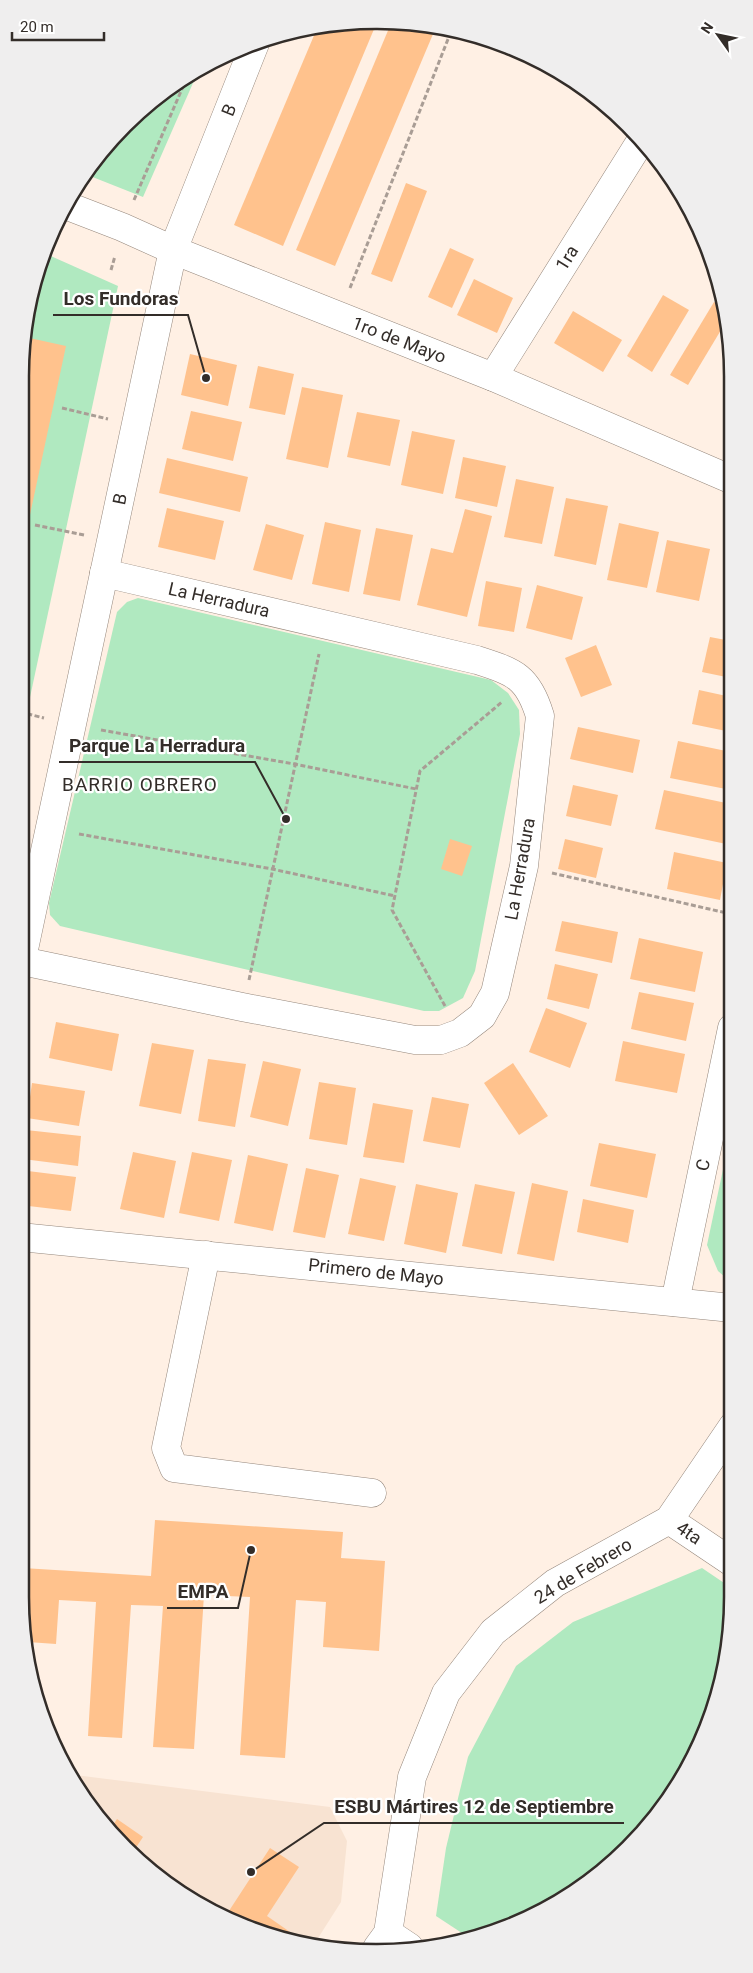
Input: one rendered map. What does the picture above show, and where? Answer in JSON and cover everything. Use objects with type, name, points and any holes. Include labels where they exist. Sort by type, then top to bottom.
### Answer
[{"type":"street","name":"B","points":[[29,926],[173,250],[252,52]]},
{"type":"street","name":"1ra","points":[[493,377],[637,146]]},
{"type":"street","name":"1ro de Mayo","points":[[73,208],[339,317],[493,377],[724,476]]},
{"type":"street","name":"La Herradura","points":[[29,966],[415,1040],[441,1040],[460,1033],[482,1016],[495,993],[524,866],[540,716],[534,696],[524,683],[507,670],[477,660],[104,573]]},
{"type":"street","name":"C","points":[[675,1302],[724,1066]]},
{"type":"street","name":"Primero de Mayo","points":[[29,1238],[724,1307]]},
{"type":"street","points":[[206,1255],[166,1448],[174,1468],[372,1493]]},
{"type":"street","name":"24 de Febrero","points":[[391,1943],[412,1777],[446,1694],[493,1632],[555,1584],[669,1520],[724,1439]]},
{"type":"street","name":"4ta","points":[[669,1520],[724,1557]]},
{"type":"path","points":[[339,317],[449,36]]},
{"type":"path","points":[[111,270],[122,227],[183,87]]},
{"type":"path","points":[[62,408],[136,426]]},
{"type":"path","points":[[35,524],[59,531],[112,539]]},
{"type":"path","points":[[242,1007],[324,625]]},
{"type":"path","points":[[460,1033],[392,910],[420,771],[524,683]]},
{"type":"path","points":[[29,714],[72,724],[294,764],[416,789]]},
{"type":"path","points":[[50,828],[272,869],[395,896]]},
{"type":"path","points":[[524,866],[724,912]]},
{"type":"shaded area","points":[[78,1775],[330,1807],[347,1841],[341,1902],[317,1939],[286,1932],[243,1918],[183,1886],[147,1858],[115,1826]]},
{"type":"green space","points":[[194,80],[143,197],[92,177],[115,147],[147,115]]},
{"type":"green space","points":[[50,256],[118,286],[29,702],[29,354],[35,309]]},
{"type":"green space","points":[[138,598],[491,680],[508,693],[519,710],[520,734],[475,971],[463,998],[439,1011],[424,1011],[60,926],[50,915],[49,903],[117,612],[127,602]]},
{"type":"green space","points":[[724,1165],[724,1276],[718,1271],[707,1245]]},
{"type":"green space","points":[[702,1568],[724,1583],[724,1619],[718,1664],[712,1687],[698,1730],[666,1790],[638,1826],[606,1858],[570,1886],[510,1918],[462,1933],[436,1916],[446,1848],[468,1757],[516,1666],[573,1622]]},
{"type":"building","points":[[354,29],[374,29],[283,246],[234,225],[315,34]]},
{"type":"building","points":[[389,29],[433,34],[335,266],[296,250]]},
{"type":"building","points":[[406,183],[427,191],[392,282],[371,274]]},
{"type":"building","points":[[450,248],[474,259],[452,308],[428,297]]},
{"type":"building","points":[[474,279],[513,298],[497,333],[457,315]]},
{"type":"building","points":[[663,295],[689,310],[652,372],[627,356]]},
{"type":"building","points":[[714,302],[717,303],[721,330],[688,385],[670,375]]},
{"type":"building","points":[[573,311],[622,340],[603,372],[554,343]]},
{"type":"building","points":[[31,338],[66,346],[29,519],[29,354]]},
{"type":"building","points":[[190,354],[237,365],[228,406],[181,395]]},
{"type":"building","points":[[258,366],[294,374],[285,415],[249,408]]},
{"type":"building","points":[[302,387],[343,395],[328,468],[286,459]]},
{"type":"building","points":[[191,411],[242,422],[233,461],[182,449]]},
{"type":"building","points":[[357,412],[400,420],[390,466],[347,457]]},
{"type":"building","points":[[412,431],[455,440],[443,494],[401,485]]},
{"type":"building","points":[[463,457],[506,466],[497,507],[455,498]]},
{"type":"building","points":[[167,458],[248,477],[240,512],[159,493]]},
{"type":"building","points":[[516,479],[554,487],[542,544],[504,537]]},
{"type":"building","points":[[566,498],[608,506],[596,565],[554,556]]},
{"type":"building","points":[[167,508],[224,521],[215,560],[158,547]]},
{"type":"building","points":[[465,509],[492,516],[467,617],[417,605],[431,548],[453,553]]},
{"type":"building","points":[[325,522],[361,530],[349,592],[312,584]]},
{"type":"building","points":[[619,523],[659,532],[647,588],[607,580]]},
{"type":"building","points":[[266,524],[304,535],[292,580],[253,570]]},
{"type":"building","points":[[376,528],[413,535],[400,601],[363,594]]},
{"type":"building","points":[[667,540],[710,549],[699,601],[656,592]]},
{"type":"building","points":[[486,581],[522,588],[514,632],[478,626]]},
{"type":"building","points":[[537,585],[583,597],[572,640],[526,628]]},
{"type":"building","points":[[710,637],[724,640],[724,677],[702,672]]},
{"type":"building","points":[[596,645],[612,685],[581,697],[565,658]]},
{"type":"building","points":[[699,690],[724,695],[724,731],[692,724]]},
{"type":"building","points":[[578,727],[640,740],[633,773],[570,759]]},
{"type":"building","points":[[678,741],[724,751],[724,789],[670,778]]},
{"type":"building","points":[[573,785],[618,795],[611,826],[566,816]]},
{"type":"building","points":[[664,790],[724,803],[724,844],[655,829]]},
{"type":"building","points":[[450,839],[472,846],[462,876],[441,869]]},
{"type":"building","points":[[565,839],[603,848],[596,878],[558,869]]},
{"type":"building","points":[[674,852],[724,862],[724,879],[720,900],[667,889]]},
{"type":"building","points":[[562,921],[618,932],[612,963],[555,951]]},
{"type":"building","points":[[639,938],[703,952],[695,992],[630,979]]},
{"type":"building","points":[[555,964],[598,974],[589,1009],[547,999]]},
{"type":"building","points":[[639,992],[694,1003],[686,1041],[631,1029]]},
{"type":"building","points":[[546,1008],[587,1023],[570,1068],[529,1052]]},
{"type":"building","points":[[56,1022],[119,1034],[112,1071],[49,1058]]},
{"type":"building","points":[[623,1041],[685,1054],[677,1093],[615,1081]]},
{"type":"building","points":[[152,1043],[194,1050],[181,1114],[139,1106]]},
{"type":"building","points":[[208,1059],[246,1064],[235,1127],[198,1121]]},
{"type":"building","points":[[263,1061],[301,1069],[288,1126],[250,1117]]},
{"type":"building","points":[[513,1063],[548,1116],[519,1135],[484,1083]]},
{"type":"building","points":[[319,1082],[356,1088],[347,1145],[309,1139]]},
{"type":"building","points":[[32,1083],[85,1091],[79,1126],[29,1118]]},
{"type":"building","points":[[432,1097],[469,1104],[460,1148],[423,1141]]},
{"type":"building","points":[[373,1103],[413,1110],[404,1163],[363,1157]]},
{"type":"building","points":[[29,1130],[81,1136],[78,1166],[29,1160]]},
{"type":"building","points":[[599,1143],[656,1154],[647,1198],[590,1186]]},
{"type":"building","points":[[133,1152],[176,1161],[164,1218],[120,1209]]},
{"type":"building","points":[[192,1152],[232,1160],[219,1221],[179,1213]]},
{"type":"building","points":[[248,1155],[288,1164],[273,1231],[234,1223]]},
{"type":"building","points":[[306,1168],[339,1175],[325,1238],[293,1232]]},
{"type":"building","points":[[29,1171],[76,1177],[71,1211],[29,1206]]},
{"type":"building","points":[[360,1178],[396,1186],[384,1241],[348,1234]]},
{"type":"building","points":[[532,1183],[568,1191],[554,1261],[517,1254]]},
{"type":"building","points":[[416,1184],[458,1193],[446,1253],[404,1244]]},
{"type":"building","points":[[475,1184],[515,1192],[502,1254],[462,1246]]},
{"type":"building","points":[[583,1199],[634,1210],[628,1243],[577,1232]]},
{"type":"building","points":[[155,1520],[343,1532],[341,1558],[385,1561],[379,1651],[323,1647],[326,1602],[296,1600],[285,1758],[240,1755],[250,1597],[204,1595],[194,1749],[153,1747],[163,1606],[131,1605],[122,1738],[88,1736],[96,1602],[59,1600],[56,1644],[32,1642],[29,1619],[29,1568],[151,1576]]},
{"type":"building","points":[[117,1819],[143,1837],[136,1847],[115,1826],[114,1824]]},
{"type":"building","points":[[270,1848],[299,1867],[267,1916],[289,1933],[265,1926],[229,1911]]},
{"type":"place","name":"Los Fundoras","points":[[206,378]]},
{"type":"place","name":"Parque La Herradura","points":[[286,819]]},
{"type":"place","name":"EMPA","points":[[251,1550]]},
{"type":"place","name":"ESBU Mártires 12 de Septiembre","points":[[251,1872]]},
{"type":"district","name":"BARRIO OBRERO","points":[[140,784]]}]
